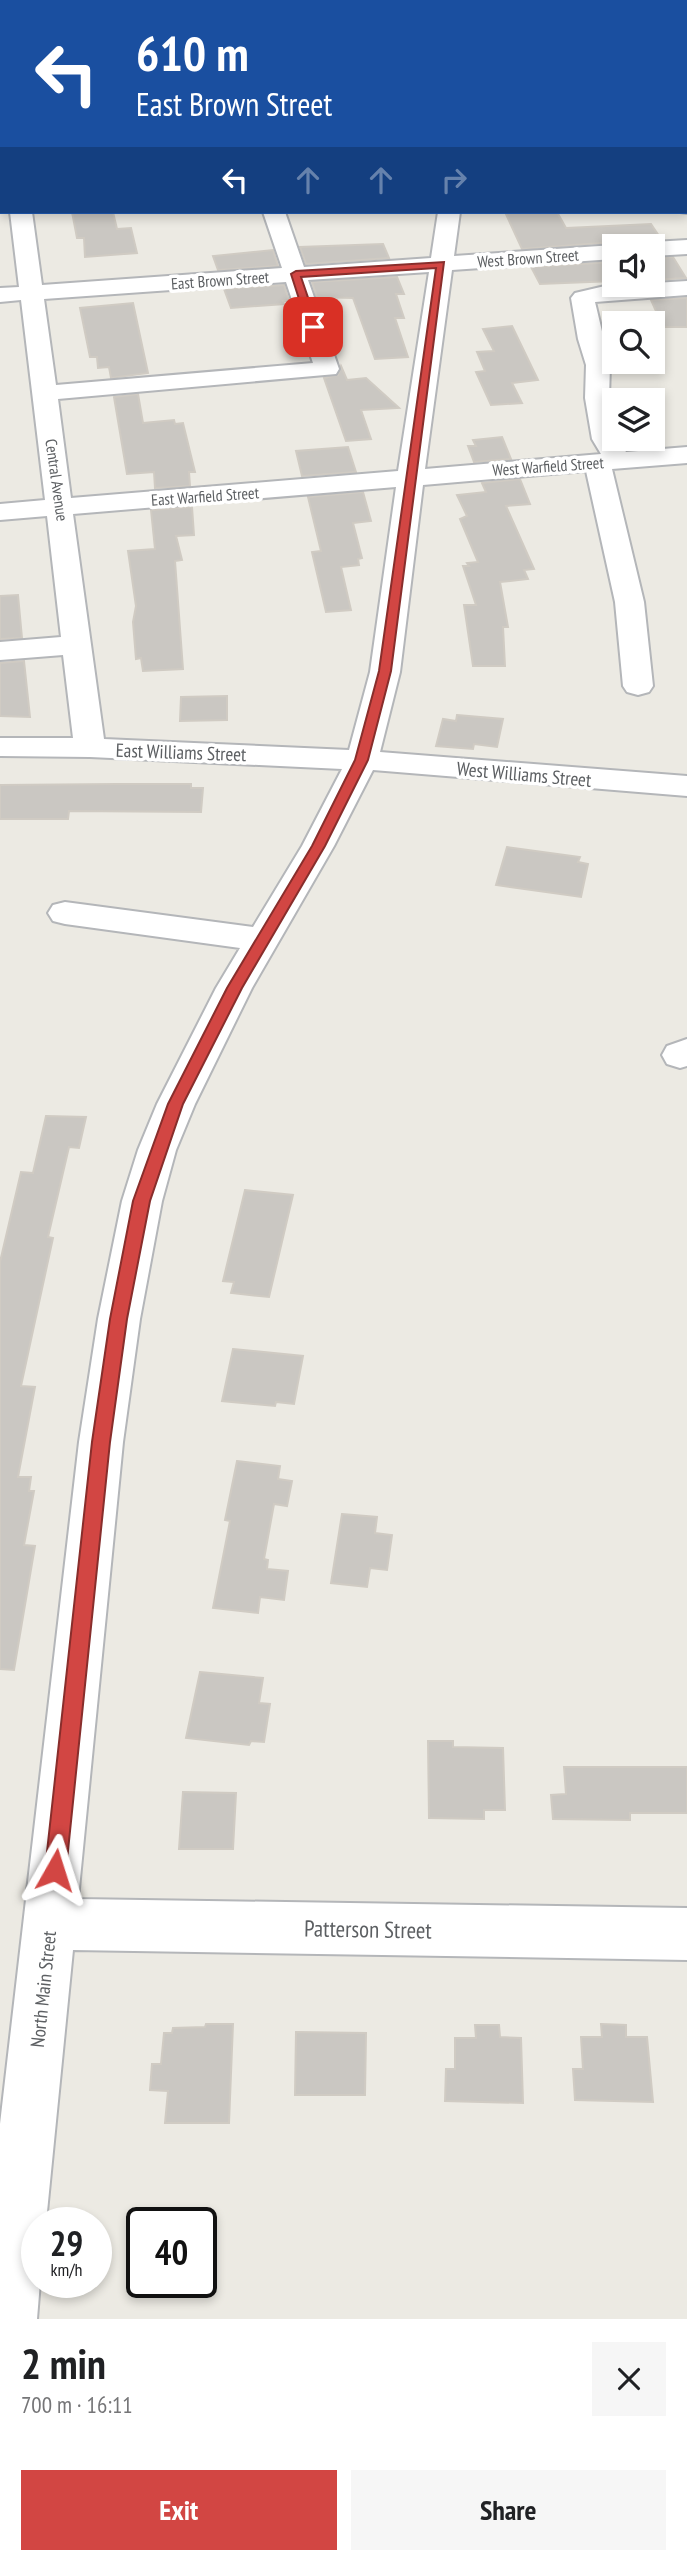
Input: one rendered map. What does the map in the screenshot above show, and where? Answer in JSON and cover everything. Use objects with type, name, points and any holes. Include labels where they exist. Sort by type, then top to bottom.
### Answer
[{"type":"street","name":"Central Avenue","points":[[21,214],[90,748]]},
{"type":"street","points":[[46,393],[327,369],[275,214]]},
{"type":"street","name":"North Main Street","points":[[7,2319],[101,1442],[119,1319],[142,1201],[176,1104],[234,988],[318,846],[362,760],[385,671],[449,214]]},
{"type":"street","points":[[665,248],[687,247]]},
{"type":"street","name":"West Brown Street","points":[[441,264],[602,253]]},
{"type":"street","name":"East Brown Street","points":[[0,295],[441,264]]},
{"type":"street","points":[[638,687],[638,656],[597,398],[598,365],[590,339],[583,298],[590,294],[687,288]]},
{"type":"street","name":"West Warfield Street","points":[[410,480],[436,474],[687,455]]},
{"type":"street","name":"East Warfield Street","points":[[0,512],[410,480]]},
{"type":"street","points":[[0,651],[76,645]]},
{"type":"street","name":"East Williams Street","points":[[0,747],[90,748],[362,760]]},
{"type":"street","name":"West Williams Street","points":[[362,760],[687,786]]},
{"type":"street","points":[[65,913],[263,940]]},
{"type":"street","name":"Patterson Street","points":[[50,1924],[687,1934]]},
{"type":"building","points":[[72,214],[113,214],[117,229],[131,228],[137,253],[85,257],[84,238],[77,238]]},
{"type":"building","points":[[506,214],[558,214],[566,228],[651,224],[658,234],[602,234],[602,243],[522,249]]},
{"type":"building","points":[[383,244],[389,258],[306,264],[300,247]]},
{"type":"building","points":[[273,250],[278,266],[218,270],[213,256]]},
{"type":"building","points":[[665,257],[673,257],[686,278],[665,279]]},
{"type":"building","points":[[602,263],[602,281],[540,284],[531,267]]},
{"type":"building","points":[[397,277],[404,294],[396,294],[404,318],[395,318],[408,357],[375,359],[353,298],[317,297],[312,282]]},
{"type":"building","points":[[284,285],[289,301],[283,301],[284,304],[231,308],[224,289]]},
{"type":"building","points":[[687,298],[687,327],[665,327],[665,311],[656,311],[651,300]]},
{"type":"building","points":[[133,303],[148,373],[111,378],[109,367],[98,368],[97,357],[90,357],[80,308]]},
{"type":"building","points":[[512,326],[538,380],[512,383],[522,403],[491,405],[476,372],[485,371],[477,352],[494,351],[483,329]]},
{"type":"building","points":[[341,366],[347,380],[366,378],[399,408],[361,410],[371,439],[346,441],[324,378],[338,375]]},
{"type":"building","points":[[138,394],[143,423],[174,420],[175,424],[183,423],[195,472],[189,472],[190,486],[155,488],[154,472],[127,474],[114,397]]},
{"type":"building","points":[[502,437],[511,459],[474,462],[468,446],[476,446],[473,440]]},
{"type":"building","points":[[348,447],[356,472],[302,476],[296,451]]},
{"type":"building","points":[[520,479],[530,504],[506,506],[534,569],[524,570],[528,579],[500,582],[508,627],[503,627],[505,666],[473,666],[464,605],[476,605],[463,566],[478,562],[460,519],[467,516],[457,495],[486,492],[482,483]]},
{"type":"building","points":[[363,492],[371,521],[353,523],[362,558],[358,559],[359,565],[341,567],[351,610],[326,612],[312,552],[321,551],[308,497]]},
{"type":"building","points":[[192,507],[194,535],[176,536],[182,560],[175,561],[183,669],[143,671],[141,658],[136,659],[133,622],[136,606],[128,551],[155,549],[151,510]]},
{"type":"building","points":[[18,595],[22,638],[0,639],[0,596]]},
{"type":"building","points":[[24,661],[30,717],[0,716],[0,663]]},
{"type":"building","points":[[227,696],[227,720],[180,721],[181,697]]},
{"type":"building","points":[[457,715],[503,719],[497,747],[474,744],[473,749],[436,746],[443,719],[456,721]]},
{"type":"building","points":[[191,784],[191,788],[203,788],[201,812],[69,811],[68,819],[0,819],[0,785]]},
{"type":"building","points":[[507,847],[580,857],[578,862],[588,864],[581,897],[496,885]]},
{"type":"building","points":[[46,1116],[86,1117],[79,1148],[69,1147],[48,1237],[53,1238],[21,1386],[35,1387],[18,1477],[31,1477],[29,1491],[34,1491],[24,1545],[35,1546],[14,1670],[0,1669],[0,1262],[21,1172],[33,1173]]},
{"type":"building","points":[[245,1190],[293,1195],[269,1297],[231,1293],[234,1282],[223,1281]]},
{"type":"building","points":[[233,1349],[303,1356],[294,1404],[276,1402],[275,1406],[222,1401]]},
{"type":"building","points":[[237,1461],[280,1466],[278,1479],[292,1481],[287,1506],[274,1504],[264,1559],[268,1560],[267,1569],[288,1571],[284,1600],[260,1597],[258,1613],[213,1608],[230,1521],[225,1520]]},
{"type":"building","points":[[342,1514],[377,1517],[375,1533],[392,1535],[387,1570],[370,1568],[367,1587],[331,1583]]},
{"type":"building","points":[[200,1672],[263,1678],[259,1703],[270,1704],[264,1742],[251,1741],[249,1745],[186,1738]]},
{"type":"building","points":[[428,1741],[453,1741],[453,1747],[503,1748],[505,1810],[484,1810],[484,1819],[429,1818]]},
{"type":"building","points":[[564,1767],[687,1767],[687,1813],[630,1813],[630,1820],[553,1819],[551,1795],[566,1794]]},
{"type":"building","points":[[183,1792],[236,1793],[233,1849],[179,1849]]},
{"type":"building","points":[[206,2024],[233,2024],[229,2123],[165,2123],[168,2091],[150,2090],[152,2064],[161,2064],[164,2033],[172,2033],[173,2028],[205,2027]]},
{"type":"building","points":[[601,2024],[626,2025],[626,2037],[647,2037],[653,2102],[575,2100],[573,2069],[583,2069],[581,2037],[602,2037]]},
{"type":"building","points":[[475,2025],[499,2025],[500,2037],[521,2038],[523,2103],[445,2101],[446,2069],[455,2069],[455,2038],[476,2038]]},
{"type":"building","points":[[296,2032],[366,2033],[365,2095],[295,2095]]},
{"type":"route","points":[[55,1870],[101,1442],[119,1319],[142,1201],[157,1150],[176,1104],[234,988],[318,846],[362,760],[385,671],[441,264],[296,274],[313,327]]}]
